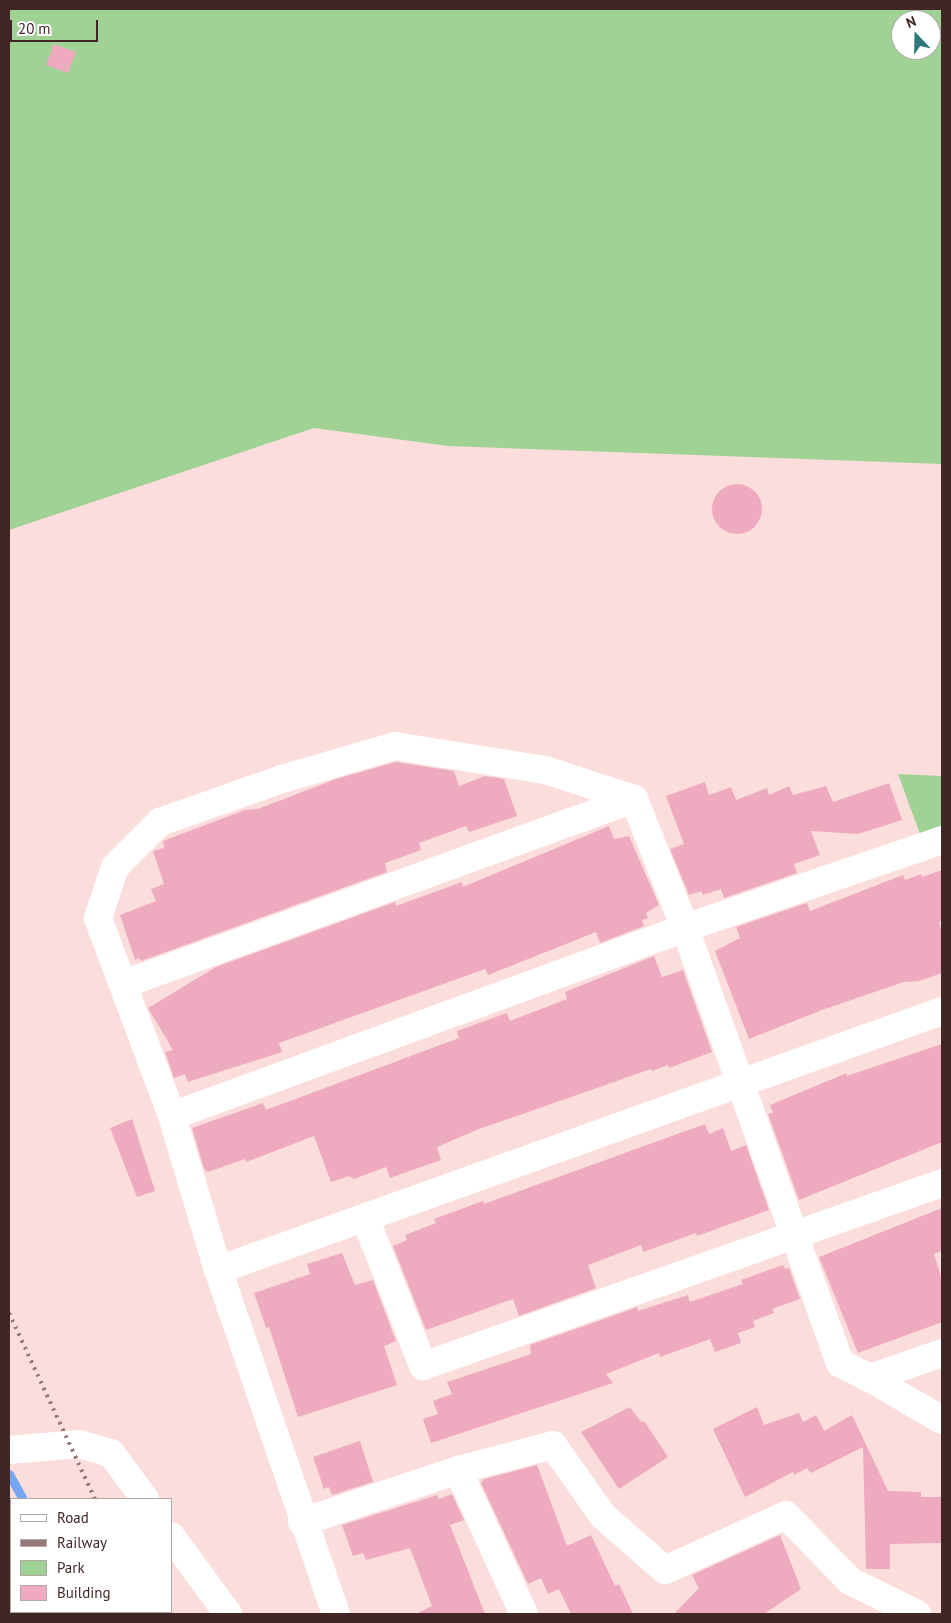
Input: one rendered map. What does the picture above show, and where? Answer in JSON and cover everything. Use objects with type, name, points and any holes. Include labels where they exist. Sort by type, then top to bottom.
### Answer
[{"type":"street","points":[[336,1614],[302,1522],[218,1270],[172,1116],[98,918],[115,867],[160,822],[282,780],[395,746],[545,770],[634,800],[685,928],[738,1082],[797,1234],[840,1363],[870,1378],[942,1420]]},
{"type":"street","points":[[124,984],[634,800]]},
{"type":"street","points":[[172,1116],[685,928],[942,840]]},
{"type":"street","points":[[218,1270],[366,1220],[738,1082],[942,1010]]},
{"type":"street","points":[[366,1220],[424,1366],[942,1183]]},
{"type":"street","points":[[870,1378],[942,1353]]},
{"type":"street","points":[[9,1450],[79,1444],[111,1453],[144,1498]]},
{"type":"street","points":[[302,1522],[458,1470],[552,1445],[603,1516],[665,1570],[786,1515],[850,1581],[917,1614]]},
{"type":"street","points":[[458,1470],[524,1614]]},
{"type":"street","points":[[172,1537],[228,1614]]},
{"type":"green space","points":[[9,9],[942,9],[942,464],[448,446],[314,428],[9,530]]},
{"type":"green space","points":[[898,774],[942,776],[942,826],[920,834]]},
{"type":"building","points":[[54,44],[76,52],[68,73],[46,65]]},
{"type":"building","points":[[742,484],[755,491],[761,499],[761,519],[755,527],[747,533],[732,534],[719,527],[713,519],[712,504],[719,491],[727,485]]},
{"type":"building","points":[[396,762],[454,771],[459,786],[485,776],[504,779],[517,816],[469,832],[466,826],[419,843],[421,850],[385,863],[387,872],[141,961],[139,958],[135,960],[120,915],[156,901],[151,889],[164,884],[153,851],[164,848],[163,841],[245,810],[258,809],[336,779]]},
{"type":"building","points":[[705,782],[709,795],[731,787],[736,800],[767,788],[769,795],[789,786],[793,795],[826,786],[833,802],[889,783],[902,820],[858,834],[811,831],[820,855],[794,864],[797,873],[724,898],[721,889],[703,895],[701,891],[689,895],[670,849],[684,844],[666,796]]},
{"type":"building","points":[[609,826],[614,839],[629,836],[659,905],[646,913],[648,918],[642,920],[644,926],[600,943],[596,932],[488,975],[485,969],[279,1043],[282,1052],[188,1082],[185,1074],[174,1078],[165,1052],[173,1050],[148,1008],[216,967],[395,902],[396,906],[462,882],[463,887]]},
{"type":"building","points":[[942,870],[942,921],[939,922],[942,934],[942,973],[919,981],[904,982],[822,1010],[749,1039],[715,951],[740,938],[736,927],[807,903],[810,911],[903,875],[905,880],[921,874],[922,877]]},
{"type":"building","points":[[654,956],[662,977],[683,970],[712,1052],[669,1068],[668,1065],[652,1071],[651,1069],[479,1129],[437,1147],[441,1160],[390,1178],[386,1167],[354,1179],[349,1176],[331,1182],[314,1136],[246,1162],[245,1159],[208,1172],[204,1169],[192,1128],[263,1103],[266,1110],[459,1038],[457,1031],[507,1013],[510,1021],[567,999],[565,992]]},
{"type":"building","points":[[942,1044],[942,1142],[799,1200],[768,1114],[773,1113],[770,1105],[847,1073],[847,1076]]},
{"type":"building","points":[[132,1119],[155,1191],[137,1197],[110,1128]]},
{"type":"building","points":[[705,1124],[709,1134],[723,1128],[731,1151],[746,1145],[769,1210],[697,1236],[696,1233],[643,1252],[641,1245],[588,1265],[596,1288],[519,1316],[513,1299],[426,1330],[393,1246],[407,1240],[405,1235],[436,1223],[434,1219],[483,1201],[484,1204]]},
{"type":"building","points":[[942,1208],[942,1251],[934,1254],[942,1280],[942,1322],[858,1353],[819,1257]]},
{"type":"building","points":[[342,1253],[355,1285],[373,1280],[396,1341],[384,1346],[397,1385],[298,1417],[269,1327],[266,1328],[254,1293],[310,1274],[307,1264]]},
{"type":"building","points":[[783,1265],[785,1269],[789,1268],[800,1299],[772,1309],[774,1313],[753,1321],[755,1327],[738,1333],[741,1343],[715,1352],[710,1339],[660,1357],[659,1353],[606,1374],[613,1383],[431,1443],[423,1419],[438,1414],[433,1401],[452,1394],[447,1382],[531,1354],[530,1345],[637,1307],[638,1311],[688,1295],[690,1302],[743,1284],[741,1280]]},
{"type":"building","points":[[630,1407],[641,1422],[644,1421],[668,1457],[619,1489],[581,1432]]},
{"type":"building","points":[[757,1407],[764,1425],[799,1413],[803,1422],[816,1415],[824,1431],[852,1415],[888,1491],[921,1492],[921,1497],[942,1497],[942,1543],[890,1544],[890,1569],[866,1569],[863,1447],[811,1473],[807,1468],[794,1475],[793,1472],[745,1497],[713,1429]]},
{"type":"building","points":[[360,1441],[373,1482],[332,1495],[329,1487],[324,1489],[313,1457]]},
{"type":"building","points":[[537,1465],[567,1546],[591,1535],[615,1586],[619,1584],[633,1614],[571,1614],[559,1589],[548,1594],[541,1578],[528,1584],[481,1483],[484,1479]]},
{"type":"building","points":[[452,1494],[464,1520],[450,1525],[485,1614],[416,1614],[432,1606],[410,1548],[366,1560],[363,1553],[353,1556],[342,1525],[437,1495],[439,1499]]},
{"type":"building","points":[[780,1535],[801,1589],[764,1614],[674,1614],[699,1588],[692,1575]]},
{"type":"waterway","points":[[9,1474],[22,1498]]},
{"type":"railway","points":[[9,1313],[95,1498]]}]
